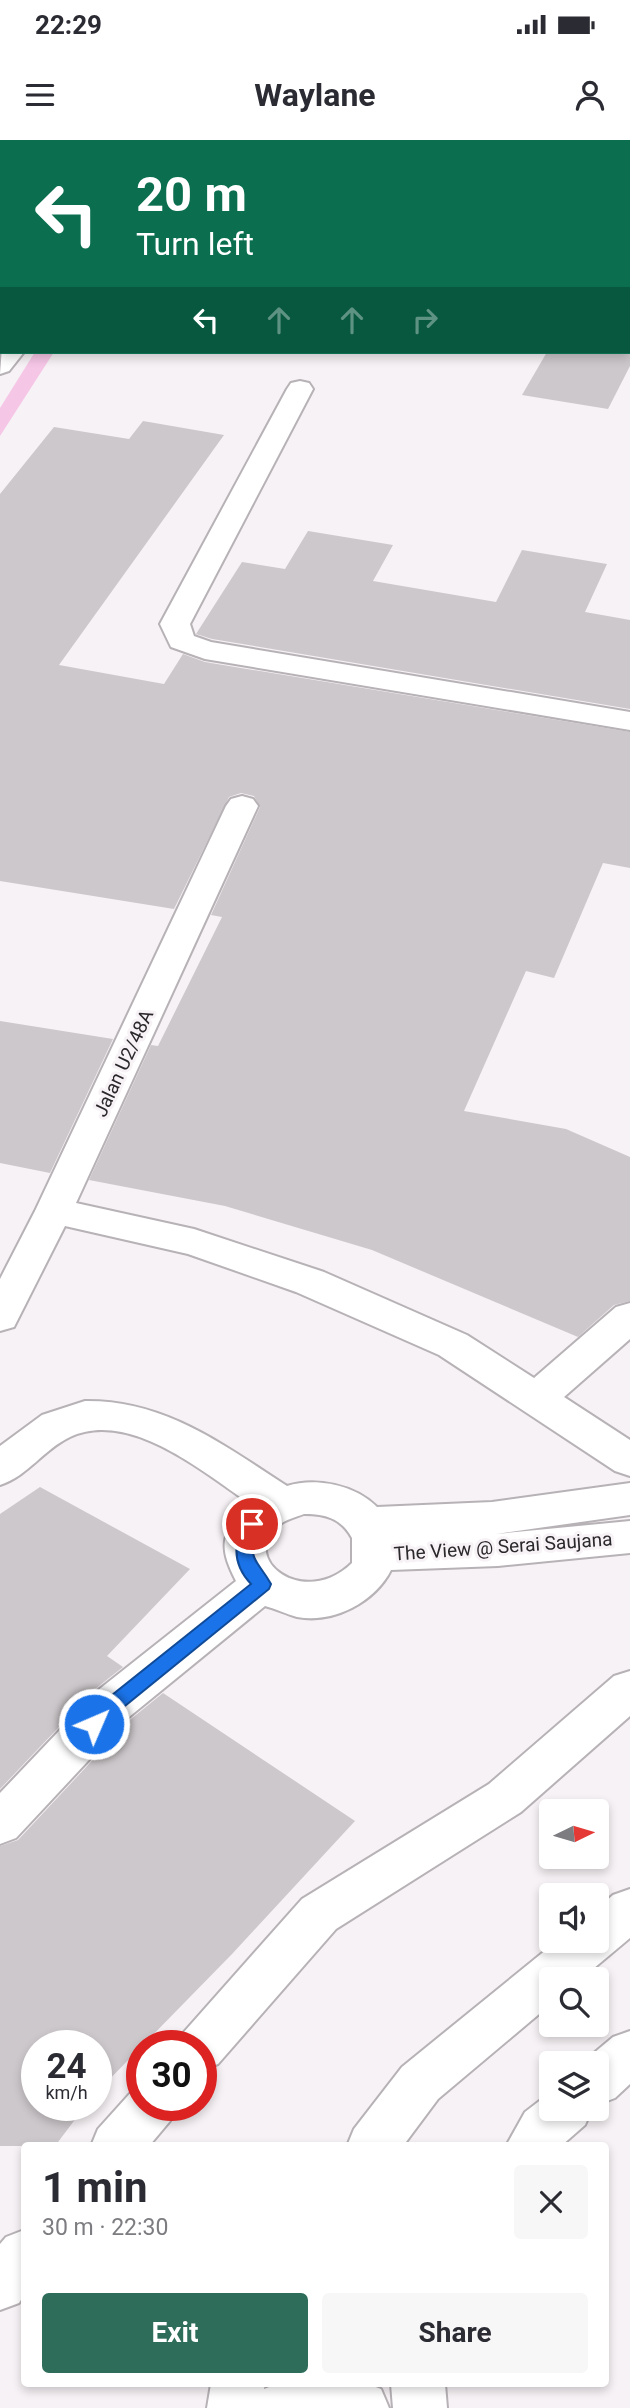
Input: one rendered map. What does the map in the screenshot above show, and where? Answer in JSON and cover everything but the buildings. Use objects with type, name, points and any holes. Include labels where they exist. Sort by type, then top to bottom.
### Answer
[{"type":"street","points":[[300,389],[175,624],[181,641],[205,650],[630,721]]},
{"type":"street","name":"Jalan U2/48A","points":[[0,1317],[54,1211],[242,806]]},
{"type":"street","points":[[54,1211],[194,1242],[310,1282],[453,1345],[630,1460]]},
{"type":"street","points":[[536,1399],[630,1317]]},
{"type":"street","points":[[0,1469],[56,1426],[80,1418],[134,1418],[159,1426],[280,1503]]},
{"type":"street","points":[[300,1498],[338,1502],[355,1511],[371,1539],[370,1571],[359,1584],[341,1595],[321,1600],[299,1600],[279,1595],[250,1572],[244,1556],[245,1540],[252,1524],[264,1512],[280,1503],[300,1498]]},
{"type":"street","name":"The View @ Serai Saujana","points":[[371,1539],[492,1518],[630,1499]]},
{"type":"street","name":"The View @ Serai Saujana","points":[[371,1539],[498,1550],[630,1537]]},
{"type":"street","points":[[0,1824],[113,1704],[262,1584]]},
{"type":"street","points":[[217,2030],[319,1914],[505,1798],[630,1689]]},
{"type":"street","points":[[609,1927],[630,1909]]},
{"type":"street","points":[[375,2142],[420,2083],[577,1953]]},
{"type":"street","points":[[609,2071],[630,2053]]},
{"type":"street","points":[[120,2142],[138,2121]]},
{"type":"street","points":[[534,2142],[553,2121]]},
{"type":"street","points":[[0,2285],[21,2259]]},
{"type":"street","points":[[234,2408],[238,2387]]},
{"type":"street","points":[[418,2387],[420,2408]]},
{"type":"street","points":[[283,2408],[292,2405],[362,2408]]},
{"type":"shaded area","points":[[34,354],[53,354],[0,436],[0,408]]},
{"type":"route","points":[[94,1724],[113,1704],[262,1584],[250,1572],[244,1556],[245,1540],[252,1524]]}]
